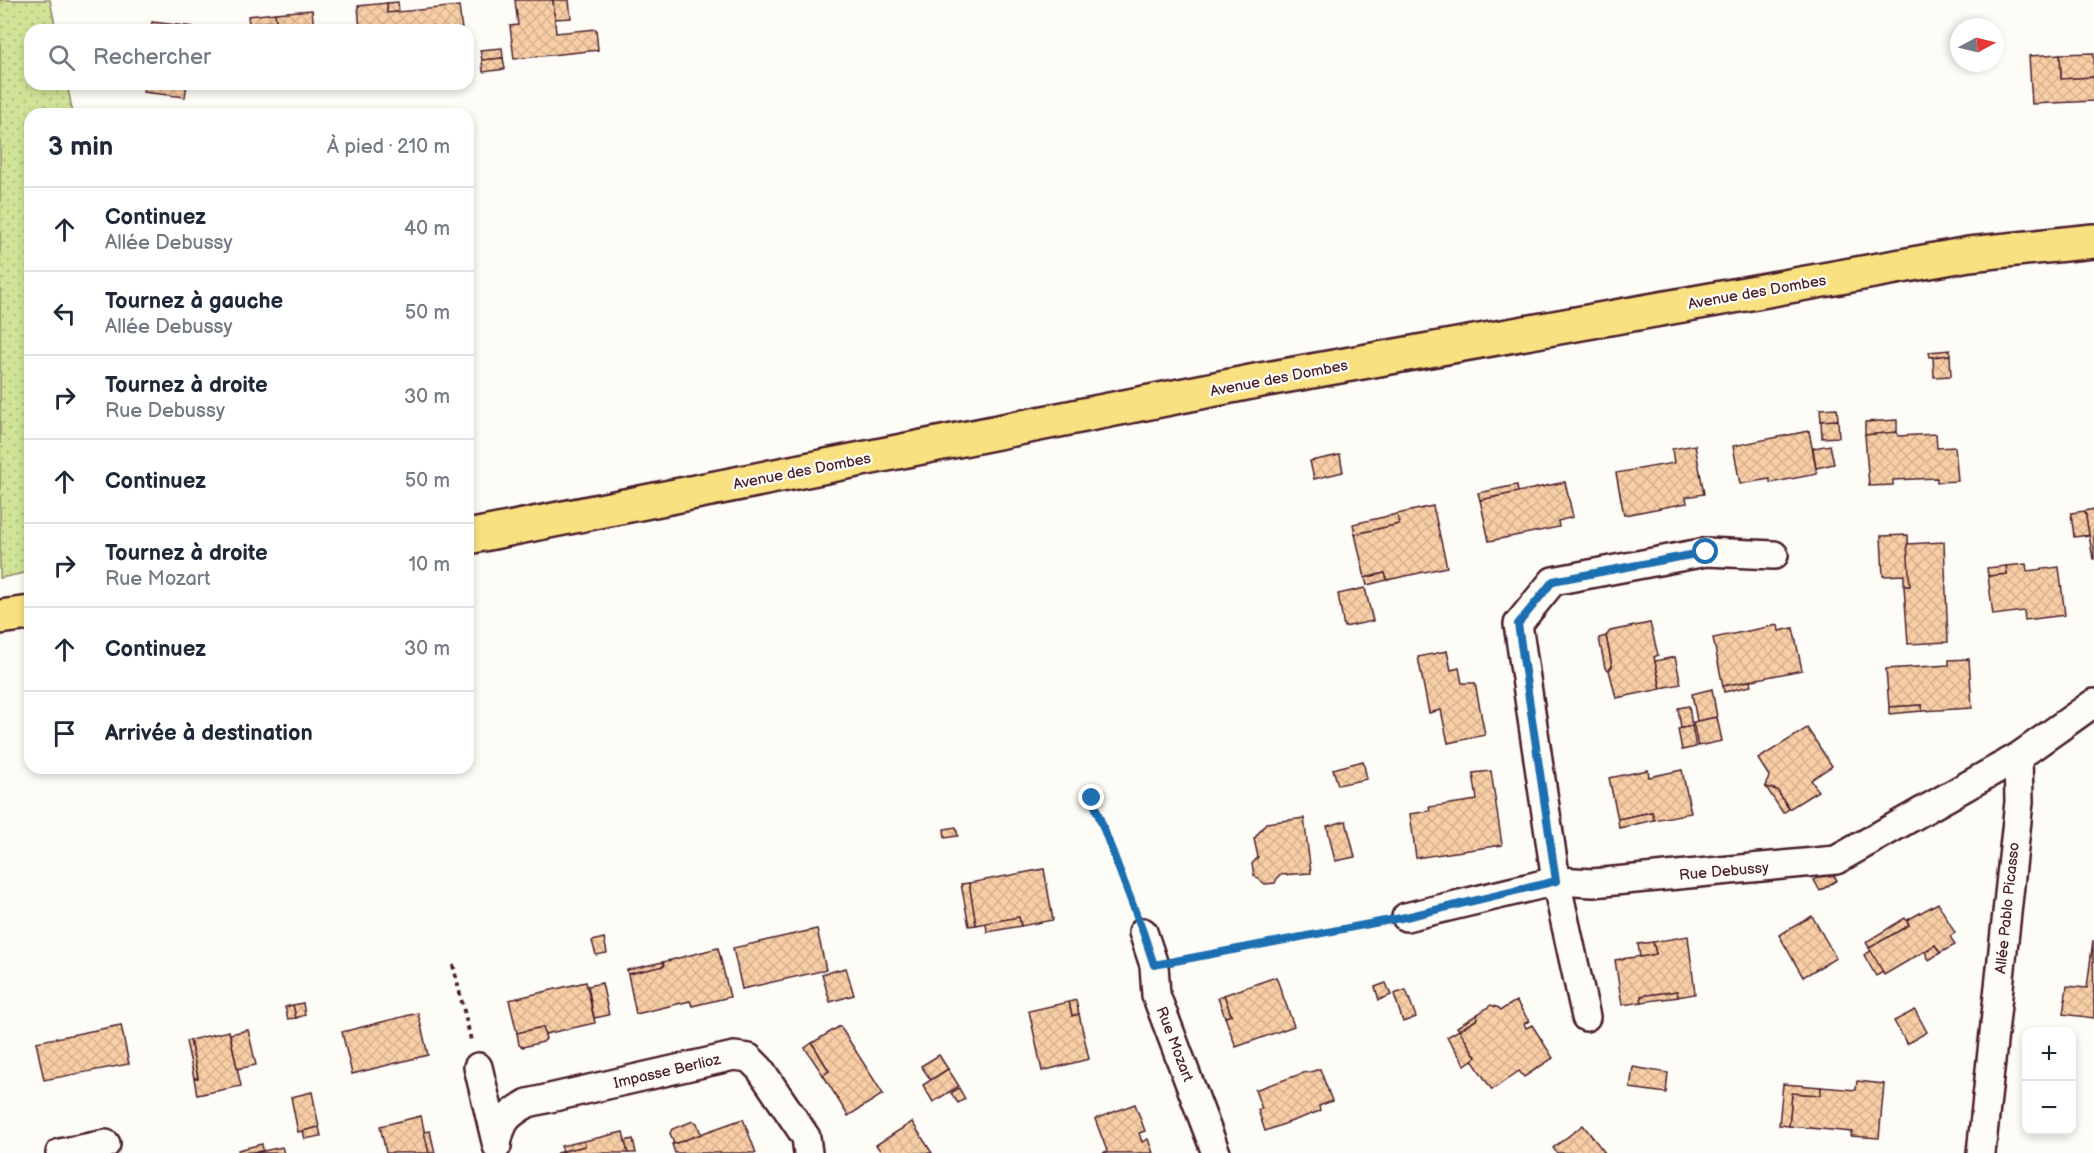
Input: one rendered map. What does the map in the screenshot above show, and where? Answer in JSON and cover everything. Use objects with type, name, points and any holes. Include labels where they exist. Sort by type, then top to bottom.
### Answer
[{"type":"main road","name":"Avenue des Dombes","points":[[474,536],[1261,381],[1969,255],[2094,241]]},
{"type":"main road","points":[[0,617],[24,614]]},
{"type":"street","points":[[1586,1017],[1556,881],[1518,624],[1553,581],[1706,552],[1774,555]]},
{"type":"street","points":[[2018,756],[2094,703]]},
{"type":"street","name":"Rue Debussy","points":[[1406,917],[1556,881],[1593,883],[1836,860],[2018,756]]},
{"type":"street","name":"Allée Pablo Picasso","points":[[1981,1153],[2019,802],[2018,756]]},
{"type":"street","name":"Rue Mozart","points":[[1143,932],[1154,965],[1156,995],[1216,1153]]},
{"type":"street","name":"Impasse Berlioz","points":[[498,1148],[501,1125],[511,1113],[528,1103],[734,1056],[749,1058],[759,1069],[806,1137],[808,1153]]},
{"type":"street","points":[[478,1067],[498,1148]]},
{"type":"street","points":[[60,1153],[106,1144]]},
{"type":"path","points":[[1092,798],[1143,932]]},
{"type":"path","points":[[1154,965],[1406,917]]},
{"type":"path","points":[[453,964],[478,1067]]},
{"type":"green space","points":[[0,0],[50,0],[55,24],[24,24],[24,90],[68,90],[72,108],[24,108],[24,573],[0,578]]},
{"type":"building","points":[[515,0],[553,0],[556,33],[596,29],[598,50],[514,59],[510,26],[518,25]]},
{"type":"building","points":[[553,0],[569,0],[571,18],[555,19]]},
{"type":"building","points":[[398,2],[399,12],[387,13],[387,3]]},
{"type":"building","points":[[387,3],[387,13],[459,6],[461,24],[360,24],[358,6]]},
{"type":"building","points":[[312,10],[313,24],[249,24],[276,21],[275,13]]},
{"type":"building","points":[[275,13],[276,21],[249,24],[248,16]]},
{"type":"building","points":[[502,48],[503,58],[482,60],[480,50]]},
{"type":"building","points":[[2094,53],[2094,77],[2061,79],[2060,54]]},
{"type":"building","points":[[2060,54],[2061,79],[2094,77],[2094,101],[2032,104],[2029,56]]},
{"type":"building","points":[[503,58],[505,69],[483,72],[482,60]]},
{"type":"building","points":[[143,90],[186,90],[185,97],[143,92]]},
{"type":"building","points":[[1950,350],[1950,355],[1930,357],[1929,352]]},
{"type":"building","points":[[1950,355],[1951,376],[1934,377],[1933,357]]},
{"type":"building","points":[[1837,408],[1838,420],[1821,421],[1820,409]]},
{"type":"building","points":[[1838,420],[1839,437],[1822,438],[1821,421]]},
{"type":"building","points":[[1897,420],[1897,432],[1865,435],[1865,422]]},
{"type":"building","points":[[1809,431],[1817,474],[1770,483],[1770,479],[1740,484],[1733,446]]},
{"type":"building","points":[[1897,432],[1898,436],[1936,434],[1937,448],[1955,447],[1958,481],[1937,482],[1937,478],[1893,480],[1893,485],[1869,486],[1865,435]]},
{"type":"building","points":[[1695,445],[1704,494],[1686,497],[1687,503],[1624,515],[1616,473],[1674,463],[1672,449]]},
{"type":"building","points":[[1830,445],[1834,464],[1816,468],[1813,448]]},
{"type":"building","points":[[1340,455],[1343,472],[1314,479],[1310,461]]},
{"type":"building","points":[[1565,482],[1573,517],[1558,521],[1559,527],[1489,541],[1480,500]]},
{"type":"building","points":[[1517,485],[1518,492],[1480,500],[1478,493]]},
{"type":"building","points":[[1433,506],[1447,567],[1387,580],[1385,573],[1365,578],[1355,534],[1399,524],[1397,514]]},
{"type":"building","points":[[2094,509],[2094,559],[2093,559],[2085,511]]},
{"type":"building","points":[[2085,511],[2089,535],[2074,537],[2071,513]]},
{"type":"building","points":[[1397,514],[1399,524],[1355,534],[1353,524]]},
{"type":"building","points":[[1908,535],[1910,586],[1904,586],[1904,575],[1883,576],[1881,536]]},
{"type":"building","points":[[1944,542],[1948,642],[1908,644],[1904,586],[1910,586],[1907,544]]},
{"type":"building","points":[[2026,564],[2027,571],[2059,567],[2065,615],[2025,620],[2024,611],[1993,615],[1988,576],[2007,574],[2006,566]]},
{"type":"building","points":[[2006,566],[2007,574],[1988,576],[1987,568]]},
{"type":"building","points":[[1385,573],[1387,580],[1367,585],[1365,578]]},
{"type":"building","points":[[1365,588],[1373,621],[1344,627],[1338,594]]},
{"type":"building","points":[[1650,623],[1658,655],[1654,657],[1661,689],[1616,698],[1609,670],[1612,666],[1606,636],[1610,631]]},
{"type":"building","points":[[1778,625],[1779,631],[1793,628],[1802,670],[1723,686],[1713,638]]},
{"type":"building","points":[[1606,636],[1612,666],[1609,670],[1605,668],[1599,638]]},
{"type":"building","points":[[1447,651],[1451,670],[1459,668],[1462,683],[1475,683],[1485,735],[1448,743],[1441,710],[1429,713],[1418,657]]},
{"type":"building","points":[[1675,657],[1681,684],[1661,688],[1655,661]]},
{"type":"building","points":[[1969,659],[1972,708],[1922,711],[1922,705],[1889,707],[1886,669],[1949,665],[1949,660]]},
{"type":"building","points":[[1750,681],[1751,686],[1724,692],[1723,686]]},
{"type":"building","points":[[1712,689],[1717,717],[1697,721],[1692,694]]},
{"type":"building","points":[[1922,705],[1922,711],[1889,714],[1889,707]]},
{"type":"building","points":[[1689,706],[1692,726],[1681,728],[1678,708]]},
{"type":"building","points":[[1717,717],[1722,741],[1698,746],[1693,722]]},
{"type":"building","points":[[1692,726],[1696,747],[1682,750],[1678,729]]},
{"type":"building","points":[[1807,728],[1832,766],[1811,780],[1818,791],[1789,809],[1777,790],[1766,787],[1769,776],[1758,759]]},
{"type":"building","points":[[1363,761],[1367,779],[1338,785],[1333,769]]},
{"type":"building","points":[[1648,770],[1649,777],[1682,770],[1691,813],[1654,820],[1652,812],[1618,819],[1609,778]]},
{"type":"building","points":[[1491,771],[1502,845],[1416,858],[1410,814],[1430,811],[1429,807],[1477,800],[1473,773]]},
{"type":"building","points":[[1766,787],[1777,790],[1789,809],[1783,813]]},
{"type":"building","points":[[1652,812],[1654,820],[1619,828],[1618,819]]},
{"type":"building","points":[[1304,818],[1311,873],[1279,875],[1275,883],[1265,884],[1254,875],[1252,864],[1258,857],[1254,839],[1266,823]]},
{"type":"building","points":[[1346,821],[1355,857],[1335,861],[1327,826]]},
{"type":"building","points":[[956,827],[958,836],[945,838],[944,829]]},
{"type":"building","points":[[1044,869],[1053,920],[1021,926],[1019,917],[976,925],[969,883]]},
{"type":"building","points":[[1830,870],[1837,880],[1820,891],[1814,880]]},
{"type":"building","points":[[969,883],[976,925],[969,926],[961,884]]},
{"type":"building","points":[[1938,903],[1955,933],[1950,936],[1955,945],[1940,953],[1935,945],[1884,975],[1869,948],[1909,925],[1907,920]]},
{"type":"building","points":[[1812,916],[1836,958],[1803,977],[1779,935]]},
{"type":"building","points":[[1019,917],[1021,926],[987,932],[986,923]]},
{"type":"building","points":[[1905,918],[1909,925],[1869,948],[1866,942]]},
{"type":"building","points":[[817,929],[826,970],[742,989],[733,948]]},
{"type":"building","points":[[1688,936],[1695,994],[1678,997],[1677,991],[1641,996],[1642,1002],[1622,1005],[1615,960],[1656,954],[1653,942]]},
{"type":"building","points":[[604,938],[607,953],[596,955],[592,941]]},
{"type":"building","points":[[2093,940],[2094,1018],[2063,1014],[2067,986],[2087,988]]},
{"type":"building","points":[[1653,942],[1656,954],[1640,957],[1638,944]]},
{"type":"building","points":[[1935,945],[1940,953],[1929,960],[1925,952]]},
{"type":"building","points":[[718,948],[730,997],[692,1006],[690,1001],[636,1014],[628,974],[664,966],[663,962]]},
{"type":"building","points":[[1871,951],[1883,972],[1876,976],[1864,955]]},
{"type":"building","points":[[663,962],[664,966],[628,974],[627,970]]},
{"type":"building","points":[[846,968],[854,995],[830,1002],[822,974]]},
{"type":"building","points":[[1276,977],[1294,1026],[1236,1047],[1225,1017],[1231,1015],[1224,995]]},
{"type":"building","points":[[586,982],[595,1023],[545,1034],[543,1027],[517,1033],[509,1000]]},
{"type":"building","points":[[602,983],[609,1015],[594,1018],[588,986]]},
{"type":"building","points":[[1386,983],[1391,995],[1379,1000],[1375,987]]},
{"type":"building","points":[[1406,990],[1416,1017],[1403,1022],[1394,994]]},
{"type":"building","points":[[1677,991],[1678,997],[1642,1002],[1641,996]]},
{"type":"building","points":[[1224,995],[1231,1015],[1225,1017],[1218,998]]},
{"type":"building","points":[[1076,1000],[1079,1014],[1072,1016],[1069,1002]]},
{"type":"building","points":[[1516,1001],[1529,1021],[1524,1024],[1526,1028],[1532,1025],[1553,1058],[1524,1077],[1519,1071],[1492,1090],[1472,1060],[1476,1057],[1459,1030],[1476,1020],[1478,1014],[1491,1005],[1501,1010]]},
{"type":"building","points":[[1069,1002],[1072,1016],[1079,1014],[1089,1059],[1042,1071],[1029,1011]]},
{"type":"building","points":[[303,1003],[305,1015],[296,1018],[293,1005]]},
{"type":"building","points":[[293,1005],[296,1018],[288,1019],[285,1007]]},
{"type":"building","points":[[1915,1010],[1927,1032],[1907,1044],[1894,1021]]},
{"type":"building","points":[[418,1013],[428,1055],[352,1074],[342,1032]]},
{"type":"building","points":[[1478,1014],[1476,1020],[1459,1030],[1457,1027]]},
{"type":"building","points":[[121,1025],[129,1064],[44,1080],[36,1042]]},
{"type":"building","points":[[840,1026],[883,1094],[848,1116],[823,1075],[829,1071],[812,1043]]},
{"type":"building","points":[[543,1027],[546,1039],[543,1042],[523,1047],[519,1045],[517,1033]]},
{"type":"building","points":[[248,1030],[256,1065],[237,1069],[230,1034]]},
{"type":"building","points":[[1459,1030],[1476,1057],[1465,1065],[1447,1037]]},
{"type":"building","points":[[229,1031],[241,1086],[197,1095],[194,1078],[198,1078],[190,1040]]},
{"type":"building","points":[[190,1040],[198,1078],[194,1078],[186,1041]]},
{"type":"building","points":[[812,1043],[829,1071],[823,1075],[805,1048]]},
{"type":"building","points":[[939,1055],[948,1069],[931,1080],[921,1066]]},
{"type":"building","points":[[1633,1067],[1668,1073],[1666,1093],[1630,1088]]},
{"type":"building","points":[[948,1069],[959,1086],[933,1102],[923,1085]]},
{"type":"building","points":[[1320,1069],[1332,1101],[1319,1106],[1320,1111],[1265,1131],[1258,1110],[1262,1109],[1255,1090]]},
{"type":"building","points":[[1857,1081],[1884,1084],[1879,1138],[1851,1136],[1852,1132],[1789,1126],[1792,1093],[1820,1095],[1821,1087],[1856,1090]]},
{"type":"building","points":[[1783,1084],[1821,1087],[1820,1095],[1792,1093],[1789,1126],[1779,1125]]},
{"type":"building","points":[[959,1088],[965,1099],[958,1103],[951,1093]]},
{"type":"building","points":[[312,1092],[319,1127],[298,1132],[291,1097]]},
{"type":"building","points":[[1135,1104],[1145,1131],[1139,1133],[1142,1142],[1148,1139],[1153,1153],[1103,1153],[1107,1151],[1095,1119]]},
{"type":"building","points":[[421,1116],[429,1153],[386,1153],[380,1126]]},
{"type":"building","points":[[743,1119],[756,1153],[675,1153],[672,1144]]},
{"type":"building","points":[[693,1121],[697,1123],[701,1134],[674,1144],[670,1133],[672,1129]]},
{"type":"building","points":[[912,1122],[932,1153],[882,1153],[876,1145]]},
{"type":"building","points":[[1583,1125],[1605,1153],[1557,1153],[1553,1148]]},
{"type":"building","points":[[319,1127],[321,1136],[305,1139],[303,1131]]},
{"type":"building","points":[[430,1131],[435,1153],[429,1153],[424,1132]]},
{"type":"building","points":[[623,1132],[628,1153],[556,1153],[585,1146],[584,1141]]},
{"type":"building","points":[[633,1139],[636,1153],[628,1153],[625,1141]]},
{"type":"building","points":[[584,1141],[585,1146],[563,1151],[561,1146]]},
{"type":"building","points":[[262,1144],[263,1151],[239,1153],[238,1150]]},
{"type":"building","points":[[282,1147],[284,1153],[253,1153],[263,1151]]},
{"type":"route","points":[[1092,798],[1154,965],[1406,917],[1556,881],[1518,624],[1553,581],[1706,552]]}]
